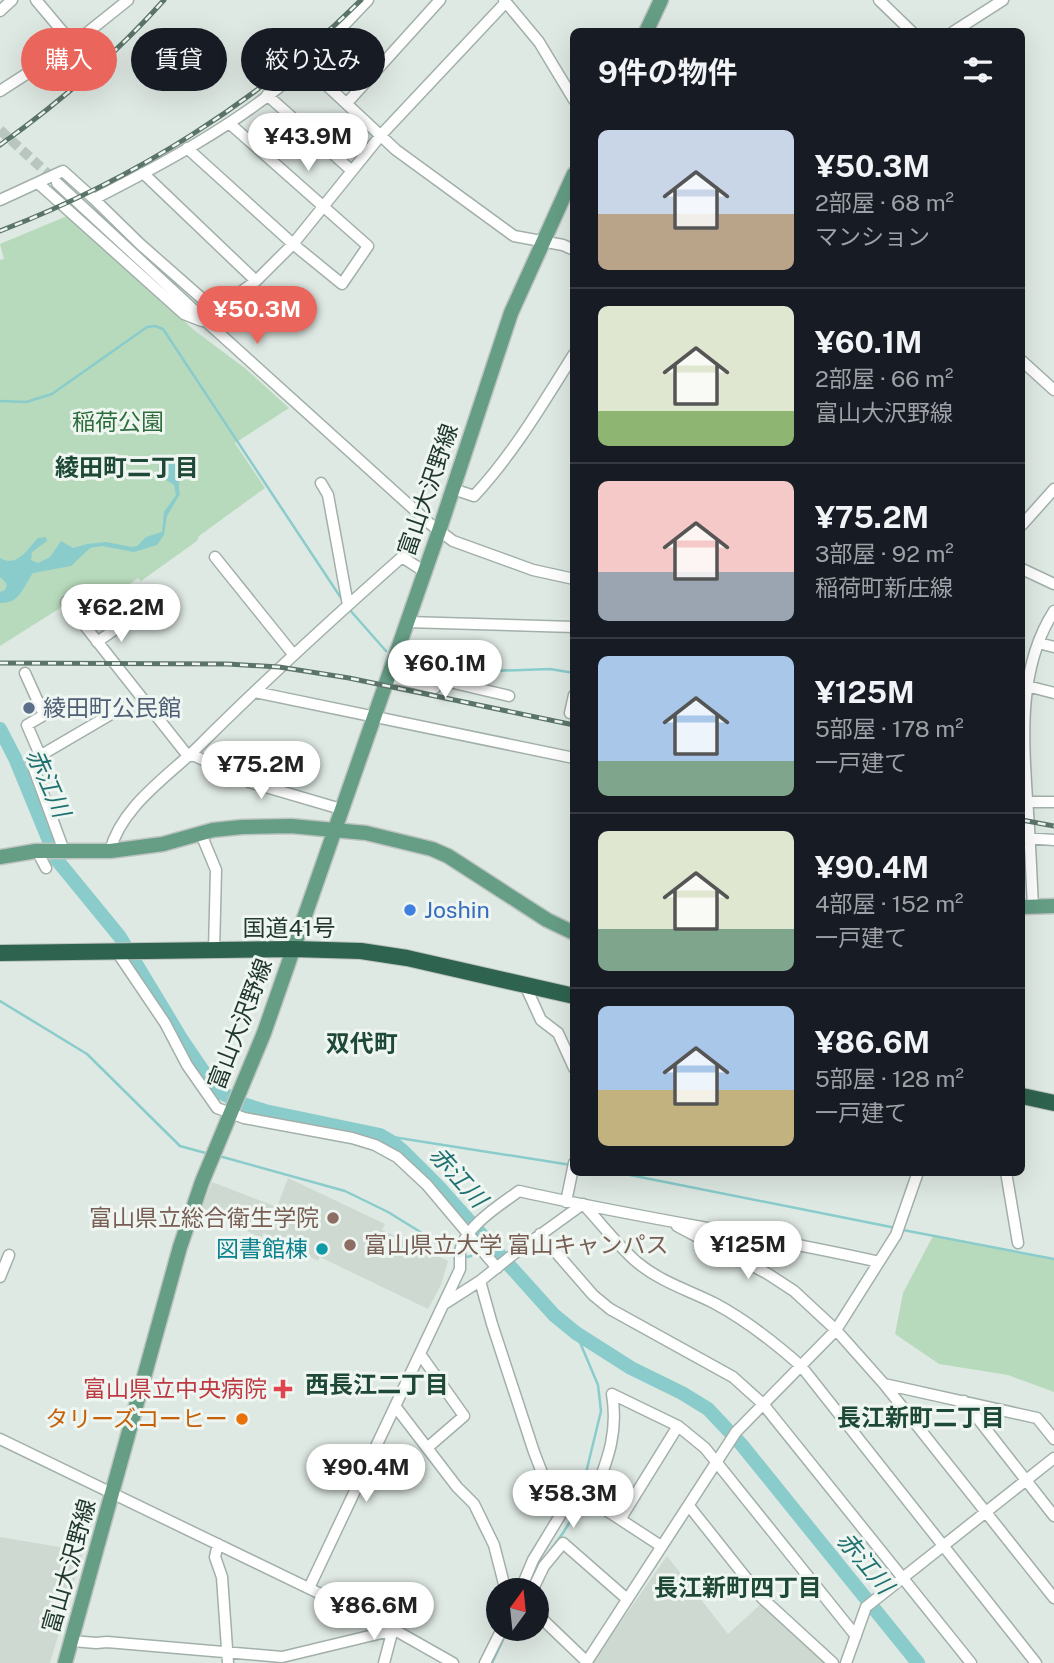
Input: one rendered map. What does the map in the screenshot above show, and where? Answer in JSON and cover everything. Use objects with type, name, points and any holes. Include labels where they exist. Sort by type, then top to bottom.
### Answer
[{"type":"highway","name":"国道41号","points":[[0,953],[293,949],[361,951],[407,958],[570,995]]},
{"type":"highway","points":[[1025,1088],[1054,1093]]},
{"type":"highway","points":[[1025,1097],[1054,1103]]},
{"type":"main road","points":[[648,28],[661,0]]},
{"type":"main road","name":"富山大沢野線","points":[[65,1663],[180,1247],[202,1182],[293,949],[425,572],[511,313],[570,182]]},
{"type":"main road","points":[[0,857],[37,851],[110,851],[163,844],[213,830],[254,827],[291,826],[366,833],[432,849],[472,870],[547,920],[570,931]]},
{"type":"main road","points":[[1028,907],[1054,906]]},
{"type":"street","points":[[0,11],[12,0]]},
{"type":"street","points":[[36,0],[60,28]]},
{"type":"street","points":[[93,28],[128,0]]},
{"type":"street","points":[[341,28],[368,0]]},
{"type":"street","points":[[346,103],[440,0]]},
{"type":"street","points":[[879,0],[908,28]]},
{"type":"street","points":[[959,28],[1003,0]]},
{"type":"street","points":[[215,310],[256,281],[293,244],[381,135],[505,1],[539,42],[570,93]]},
{"type":"street","points":[[0,91],[21,77]]},
{"type":"street","points":[[94,199],[229,123],[272,91]]},
{"type":"street","points":[[333,91],[396,150],[514,236],[570,248]]},
{"type":"street","points":[[267,95],[352,171]]},
{"type":"street","points":[[187,148],[293,244],[342,284],[368,246],[229,123]]},
{"type":"street","points":[[0,200],[63,171],[215,310],[219,316],[211,326]]},
{"type":"street","points":[[143,173],[256,281]]},
{"type":"street","points":[[57,183],[439,531],[453,541],[533,570],[570,578]]},
{"type":"street","points":[[39,184],[184,314],[211,326]]},
{"type":"street","points":[[453,489],[474,496],[487,482],[516,446],[570,360]]},
{"type":"street","points":[[1025,364],[1054,390]]},
{"type":"street","points":[[321,483],[328,495],[348,605]]},
{"type":"street","points":[[1025,522],[1054,489]]},
{"type":"street","points":[[215,557],[293,654]]},
{"type":"street","points":[[110,851],[114,835],[137,804],[293,654],[402,557],[425,572]]},
{"type":"street","points":[[1025,570],[1054,584]]},
{"type":"street","points":[[66,602],[188,757]]},
{"type":"street","points":[[1054,611],[1038,643],[1025,682],[1054,693]]},
{"type":"street","points":[[97,642],[127,621]]},
{"type":"street","points":[[407,622],[570,627]]},
{"type":"street","points":[[1038,643],[1054,647]]},
{"type":"street","points":[[25,673],[44,715],[27,725],[40,755]]},
{"type":"street","points":[[387,677],[435,688],[437,679],[509,696]]},
{"type":"street","points":[[255,692],[570,757]]},
{"type":"street","points":[[64,851],[31,761],[113,713]]},
{"type":"street","points":[[188,757],[195,757],[249,782],[341,809]]},
{"type":"street","points":[[1025,772],[1028,907]]},
{"type":"street","points":[[1026,808],[1054,802]]},
{"type":"street","points":[[201,834],[216,870],[214,951]]},
{"type":"street","points":[[1026,838],[1054,840]]},
{"type":"street","points":[[37,851],[46,869]]},
{"type":"street","points":[[118,952],[217,1108],[265,1123],[352,1138],[375,1145],[397,1157],[469,1233],[497,1268]]},
{"type":"street","points":[[525,985],[541,1020],[558,1033],[570,1059]]},
{"type":"street","points":[[566,1202],[571,1176]]},
{"type":"street","points":[[550,1627],[586,1662],[736,1432],[836,1330],[896,1235],[917,1176]]},
{"type":"street","points":[[1007,1176],[1018,1243]]},
{"type":"street","points":[[309,1588],[444,1305],[460,1269],[460,1252],[469,1233],[488,1214],[519,1191],[566,1202],[792,1242],[879,1262]]},
{"type":"street","points":[[444,1305],[583,1204]]},
{"type":"street","points":[[583,1204],[638,1263],[667,1282],[739,1317],[772,1340],[801,1366],[1037,1663]]},
{"type":"street","points":[[669,1221],[768,1274],[794,1291],[836,1330],[884,1384],[1054,1598]]},
{"type":"street","points":[[540,1234],[593,1296],[610,1309],[733,1377],[763,1404],[971,1663]]},
{"type":"street","points":[[0,1277],[9,1255]]},
{"type":"street","points":[[480,1281],[534,1452],[561,1514],[533,1560],[525,1578]]},
{"type":"street","points":[[420,1354],[464,1416],[427,1448]]},
{"type":"street","points":[[884,1384],[1037,1418],[1054,1439]]},
{"type":"street","points":[[661,1546],[592,1501],[614,1433],[612,1394],[678,1426],[705,1448],[856,1636]]},
{"type":"street","points":[[964,1401],[1054,1516]]},
{"type":"street","points":[[396,1406],[474,1504],[495,1545],[502,1578]]},
{"type":"street","points":[[621,1518],[678,1426]]},
{"type":"street","points":[[0,1439],[309,1588],[453,1663]]},
{"type":"street","points":[[846,1663],[866,1606],[1054,1458]]},
{"type":"street","points":[[689,1506],[762,1598],[833,1663]]},
{"type":"street","points":[[539,1578],[544,1566],[563,1543],[627,1600]]},
{"type":"street","points":[[218,1544],[215,1557],[222,1577],[228,1658]]},
{"type":"street","points":[[72,1641],[107,1642],[228,1658],[282,1657],[390,1631]]},
{"type":"street","points":[[384,1663],[390,1631]]},
{"type":"street","points":[[485,1663],[496,1642]]},
{"type":"shaded area","name":"富山県立大学 富山キャンパス","points":[[288,1178],[385,1224],[382,1230],[448,1261],[441,1285],[428,1309],[320,1257],[318,1261],[264,1233],[261,1238],[202,1208],[212,1182],[277,1207]]},
{"type":"shaded area","points":[[0,1537],[83,1551],[50,1663],[0,1663]]},
{"type":"shaded area","points":[[667,1556],[728,1634],[762,1603],[825,1663],[592,1663]]},
{"type":"green space","name":"稲荷公園","points":[[67,216],[194,330],[246,369],[289,408],[235,443],[265,488],[141,581],[138,578],[101,605],[85,587],[65,605],[0,646],[0,260],[4,259],[0,244]]},
{"type":"green space","points":[[933,1236],[1054,1260],[1054,1392],[1008,1375],[939,1364],[895,1334],[903,1293]]},
{"type":"water","points":[[167,458],[174,460],[180,467],[180,494],[167,516],[164,535],[157,545],[134,552],[102,546],[90,548],[71,566],[33,573],[17,598],[0,603],[0,592],[5,590],[7,584],[0,577],[0,558],[12,561],[17,559],[38,538],[46,537],[47,541],[32,552],[31,560],[38,563],[50,557],[61,541],[73,548],[106,542],[132,547],[146,537],[162,532],[164,512],[176,495],[174,485],[159,472],[159,464]]},
{"type":"waterway","points":[[0,401],[26,402],[52,394],[147,327],[163,329],[343,601]]},
{"type":"waterway","points":[[349,609],[386,651]]},
{"type":"waterway","points":[[403,667],[442,662],[489,671],[550,669],[570,672]]},
{"type":"waterway","name":"赤江川","points":[[0,729],[15,758],[57,860],[120,937],[182,1040],[216,1090],[243,1104],[265,1111],[380,1135],[392,1142],[437,1185],[554,1315],[576,1333],[631,1368],[708,1409],[741,1444],[918,1663]]},
{"type":"waterway","points":[[0,1001],[87,1054],[180,1146],[209,1154]]},
{"type":"waterway","points":[[380,1135],[570,1165]]},
{"type":"waterway","points":[[219,1156],[345,1191],[388,1212],[456,1254]]},
{"type":"waterway","points":[[635,1176],[896,1228]]},
{"type":"waterway","points":[[903,1230],[1054,1259]]},
{"type":"waterway","points":[[462,1258],[471,1256],[476,1250]]},
{"type":"waterway","points":[[541,1563],[577,1510],[601,1411],[598,1385],[576,1333]]},
{"type":"waterway","points":[[492,1663],[502,1642]]},
{"type":"tunnel","points":[[0,130],[57,182]]},
{"type":"railway","points":[[0,145],[86,77],[164,0]]},
{"type":"railway","points":[[0,231],[98,188],[192,134],[281,72],[361,0]]},
{"type":"railway","points":[[0,663],[228,664],[279,667],[349,678],[570,724]]},
{"type":"railway","points":[[1025,821],[1054,826]]},
{"type":"place","name":"綾田町公民館","points":[[29,708]]},
{"type":"place","name":"Joshin","points":[[410,910]]},
{"type":"place","name":"富山県立総合衛生学院","points":[[333,1218]]},
{"type":"place","name":"富山県立大学 富山キャンパス","points":[[350,1245]]},
{"type":"place","name":"図書館棟","points":[[322,1249]]},
{"type":"place","name":"富山県立中央病院","points":[[283,1389]]},
{"type":"place","name":"タリーズコーヒー","points":[[242,1419]]},
{"type":"district","name":"綾田町二丁目","points":[[127,468]]},
{"type":"district","name":"双代町","points":[[362,1044]]},
{"type":"district","name":"西長江二丁目","points":[[377,1385]]},
{"type":"district","name":"長江新町二丁目","points":[[921,1418]]},
{"type":"district","name":"長江新町四丁目","points":[[738,1588]]}]
